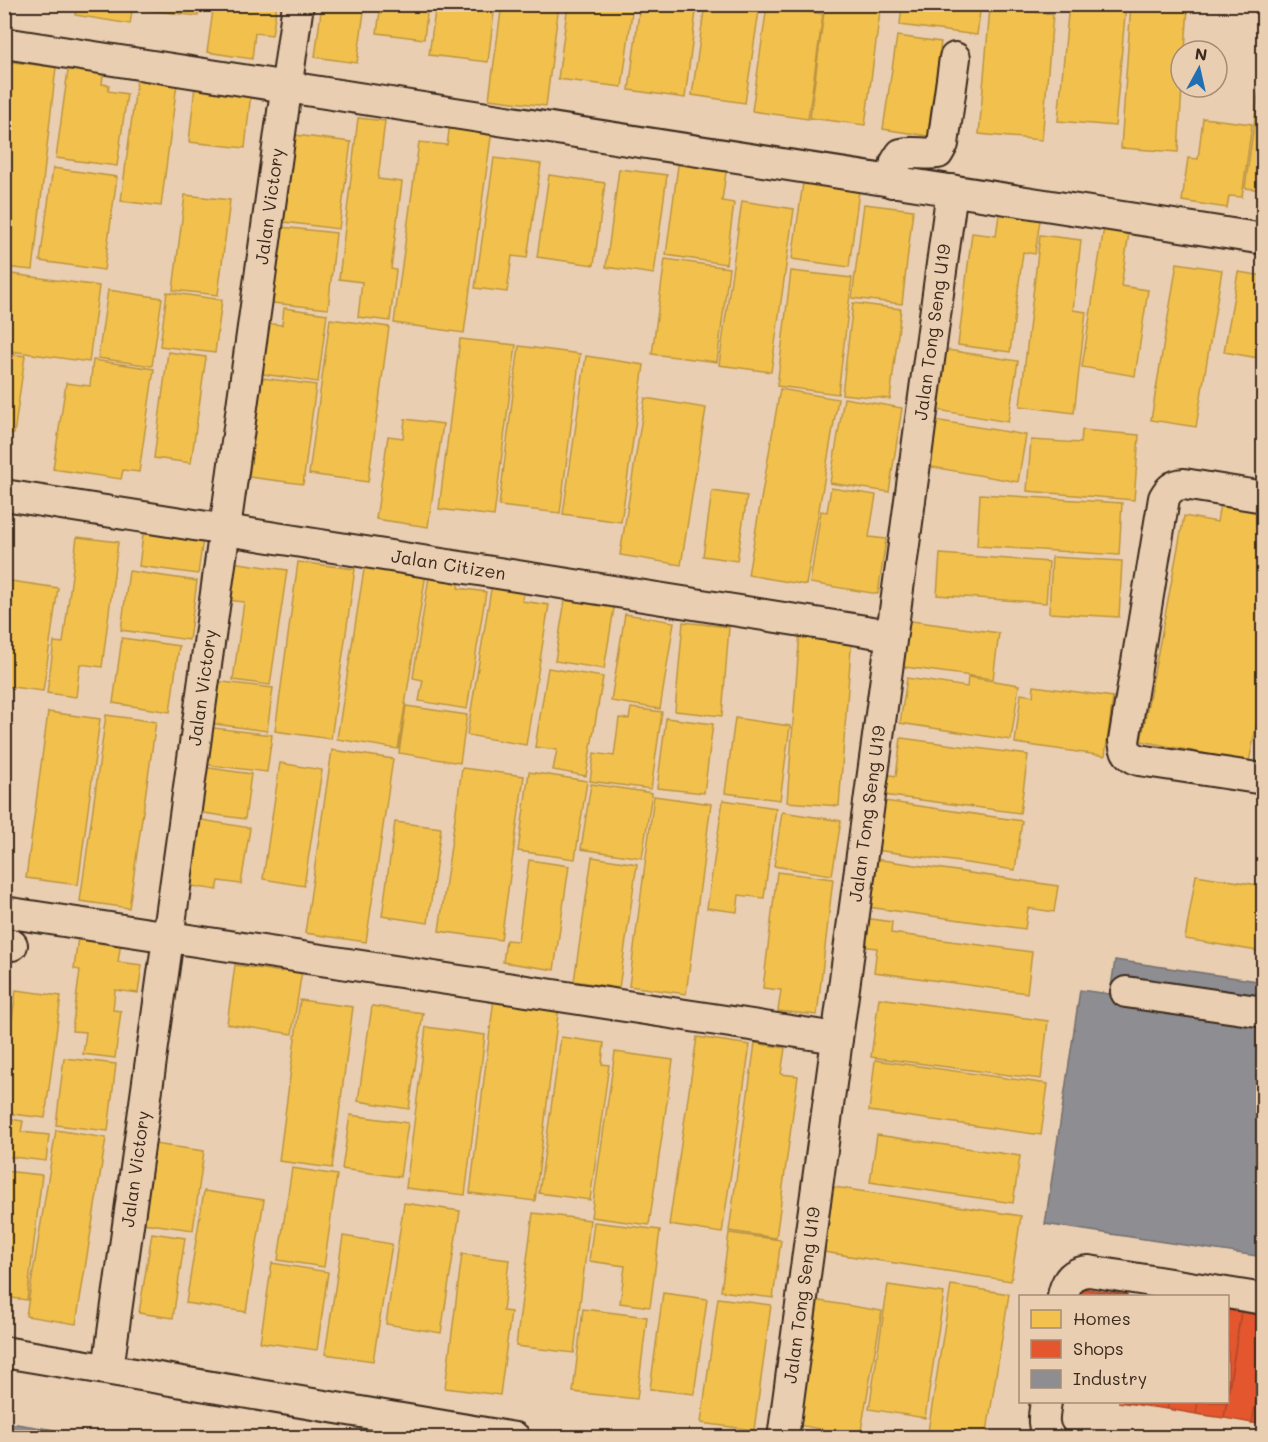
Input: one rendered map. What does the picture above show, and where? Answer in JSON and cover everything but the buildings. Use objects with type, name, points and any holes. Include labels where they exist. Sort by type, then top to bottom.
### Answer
[{"type":"street","name":"Jalan Victory","points":[[108,1369],[298,4]]},
{"type":"street","points":[[4,43],[1263,239]]},
{"type":"street","points":[[892,182],[896,162],[901,154],[938,153],[944,144],[955,58]]},
{"type":"street","name":"Jalan Tong Seng U19","points":[[783,1437],[952,190]]},
{"type":"street","points":[[1263,496],[1184,484],[1175,485],[1168,490],[1164,498],[1124,741],[1125,750],[1130,757],[1139,760],[1263,779]]},
{"type":"street","name":"Jalan Citizen","points":[[4,495],[891,635]]},
{"type":"street","points":[[4,912],[837,1038]]},
{"type":"street","points":[[1126,992],[1263,1012]]},
{"type":"street","points":[[1063,1295],[1069,1278],[1078,1272],[1089,1271],[1263,1299]]},
{"type":"street","points":[[4,1352],[515,1437]]},
{"type":"street","points":[[1046,1403],[1044,1430],[1050,1437]]}]
